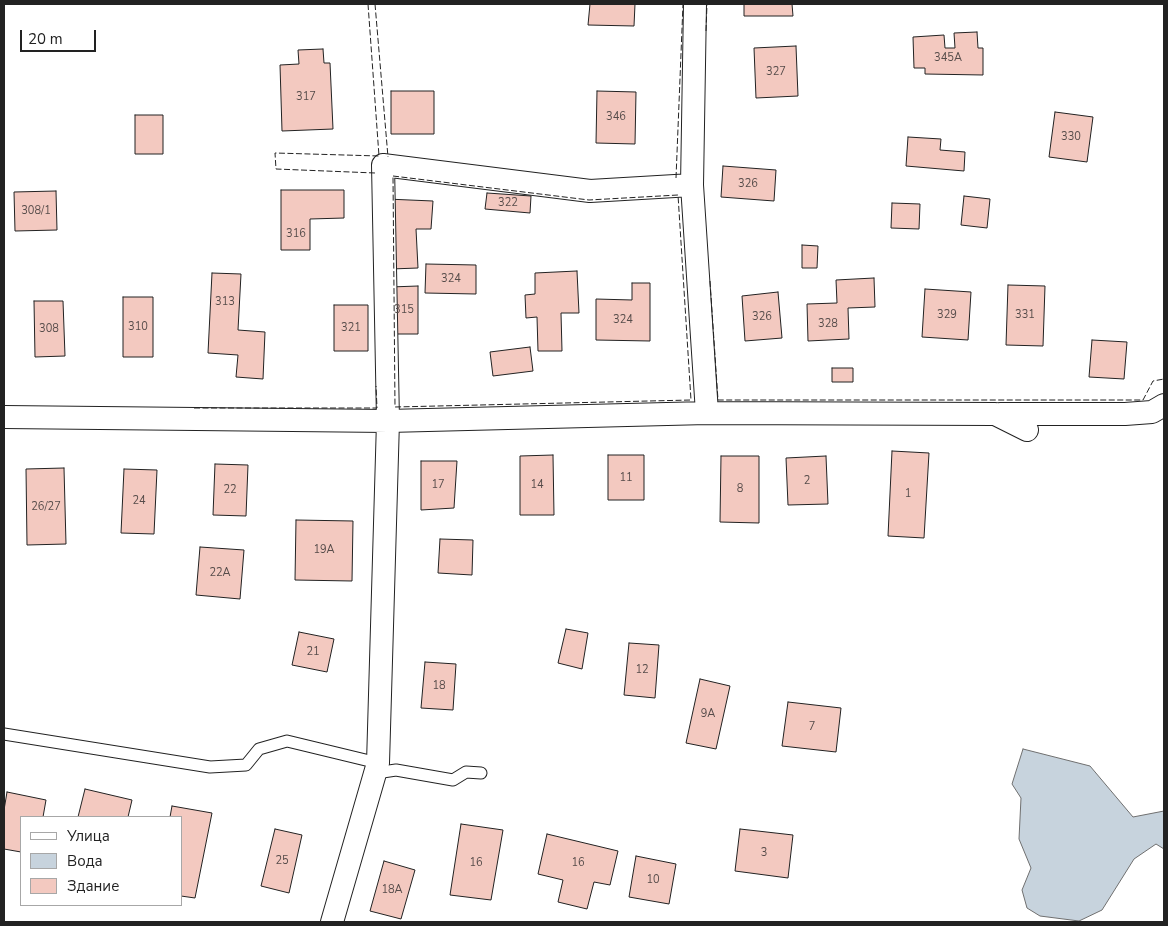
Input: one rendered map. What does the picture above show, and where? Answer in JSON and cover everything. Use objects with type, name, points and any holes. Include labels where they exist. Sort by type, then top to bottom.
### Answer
[{"type":"street","points":[[695,4],[692,184],[707,413]]},
{"type":"street","points":[[332,922],[377,768],[388,421],[383,165],[590,191],[692,184]]},
{"type":"street","points":[[4,417],[388,421],[707,413],[1125,414],[1152,412],[1164,404]]},
{"type":"street","points":[[995,414],[1027,430]]},
{"type":"lane","points":[[4,734],[210,767],[246,765],[258,750],[287,741],[377,768],[453,780],[466,772],[481,772]]},
{"type":"water","points":[[1023,749],[1090,766],[1133,817],[1164,811],[1164,849],[1156,844],[1134,859],[1102,910],[1079,921],[1040,916],[1027,908],[1022,890],[1031,868],[1019,839],[1021,798],[1012,784]]},
{"type":"building","points":[[590,4],[635,4],[634,26],[588,25]]},
{"type":"building","points":[[744,4],[792,4],[793,16],[744,16]]},
{"type":"building","points":[[977,32],[978,48],[983,48],[983,75],[925,74],[925,68],[914,68],[913,37],[944,35],[945,48],[955,48],[954,33]]},
{"type":"building","points":[[796,46],[798,96],[756,98],[754,48]]},
{"type":"building","points":[[323,49],[324,63],[330,63],[333,129],[282,131],[280,65],[299,64],[298,50]]},
{"type":"building","points":[[391,91],[434,91],[434,134],[391,134]]},
{"type":"building","points":[[597,91],[636,92],[635,144],[596,143]]},
{"type":"building","points":[[1055,112],[1093,117],[1087,162],[1049,157]]},
{"type":"building","points":[[135,115],[163,115],[163,154],[135,154]]},
{"type":"building","points":[[908,137],[941,139],[940,150],[965,152],[964,171],[906,166]]},
{"type":"building","points":[[723,166],[776,170],[774,201],[721,197]]},
{"type":"building","points":[[281,190],[344,190],[344,218],[310,219],[310,250],[281,250]]},
{"type":"building","points":[[56,191],[57,230],[15,231],[14,192]]},
{"type":"building","points":[[487,193],[531,196],[530,213],[485,209]]},
{"type":"building","points":[[964,196],[990,199],[987,228],[961,225]]},
{"type":"building","points":[[386,199],[433,201],[431,229],[416,229],[418,268],[391,269]]},
{"type":"building","points":[[892,203],[920,204],[919,229],[891,228]]},
{"type":"building","points":[[802,245],[818,246],[817,268],[802,268]]},
{"type":"building","points":[[426,264],[476,265],[476,294],[425,293]]},
{"type":"building","points":[[577,271],[579,313],[561,313],[562,351],[538,351],[537,317],[526,318],[525,295],[535,294],[535,273]]},
{"type":"building","points":[[212,273],[241,274],[238,330],[265,332],[263,379],[236,377],[238,355],[208,353]]},
{"type":"building","points":[[874,278],[875,307],[848,308],[849,339],[808,341],[807,304],[837,303],[836,280]]},
{"type":"building","points":[[632,283],[650,283],[650,341],[596,340],[596,299],[632,300]]},
{"type":"building","points":[[1008,285],[1045,286],[1043,346],[1006,345]]},
{"type":"building","points":[[418,286],[418,334],[390,334],[390,287]]},
{"type":"building","points":[[925,289],[971,292],[968,340],[922,337]]},
{"type":"building","points":[[778,292],[782,338],[745,341],[742,296]]},
{"type":"building","points":[[123,297],[153,297],[153,357],[123,357]]},
{"type":"building","points":[[34,301],[63,301],[65,356],[35,357]]},
{"type":"building","points":[[334,305],[368,305],[368,351],[334,351]]},
{"type":"building","points":[[1092,340],[1127,342],[1124,379],[1089,377]]},
{"type":"building","points":[[530,347],[533,371],[493,376],[490,352]]},
{"type":"building","points":[[832,368],[853,368],[853,382],[832,382]]},
{"type":"building","points":[[892,451],[929,453],[924,538],[888,536]]},
{"type":"building","points":[[553,455],[554,515],[520,515],[520,456]]},
{"type":"building","points":[[608,455],[644,455],[644,500],[608,500]]},
{"type":"building","points":[[721,456],[759,456],[759,523],[720,522]]},
{"type":"building","points":[[826,456],[828,504],[788,505],[786,458]]},
{"type":"building","points":[[421,461],[457,461],[454,508],[421,510]]},
{"type":"building","points":[[215,464],[248,465],[246,516],[213,515]]},
{"type":"building","points":[[64,468],[66,544],[27,545],[26,469]]},
{"type":"building","points":[[124,469],[157,470],[154,534],[121,533]]},
{"type":"building","points":[[296,520],[353,521],[352,581],[295,580]]},
{"type":"building","points":[[440,539],[473,540],[472,575],[438,573]]},
{"type":"building","points":[[200,547],[244,550],[240,599],[196,595]]},
{"type":"building","points":[[566,629],[588,633],[582,669],[558,663]]},
{"type":"building","points":[[299,632],[334,639],[327,672],[292,665]]},
{"type":"building","points":[[629,643],[659,645],[655,698],[624,695]]},
{"type":"building","points":[[425,662],[456,664],[453,710],[421,708]]},
{"type":"building","points":[[700,679],[730,686],[716,749],[686,743]]},
{"type":"building","points":[[788,702],[841,708],[836,752],[782,746]]},
{"type":"building","points":[[85,789],[132,800],[128,816],[78,816]]},
{"type":"building","points":[[7,792],[46,800],[43,816],[20,816],[20,852],[4,849],[4,810]]},
{"type":"building","points":[[172,806],[212,813],[195,898],[182,896],[182,816],[170,816]]},
{"type":"building","points":[[461,824],[503,830],[491,900],[450,895]]},
{"type":"building","points":[[275,829],[302,835],[289,893],[261,886]]},
{"type":"building","points":[[740,829],[793,835],[788,878],[735,871]]},
{"type":"building","points":[[547,834],[618,851],[610,885],[594,882],[587,909],[558,902],[563,880],[538,874]]},
{"type":"building","points":[[636,856],[676,864],[669,904],[629,897]]},
{"type":"building","points":[[384,861],[415,870],[401,919],[370,911]]},
{"type":"fence","points":[[368,4],[379,156],[275,153],[276,169],[375,173]]},
{"type":"fence","points":[[375,4],[388,157]]},
{"type":"fence","points":[[676,178],[683,4]]},
{"type":"fence","points":[[706,31],[707,4]]},
{"type":"fence","points":[[393,176],[589,200],[678,195],[691,400],[395,407],[393,176]]},
{"type":"fence","points":[[710,281],[718,400],[1143,400],[1153,381],[1164,379]]},
{"type":"fence","points":[[194,408],[377,408],[376,386]]}]
